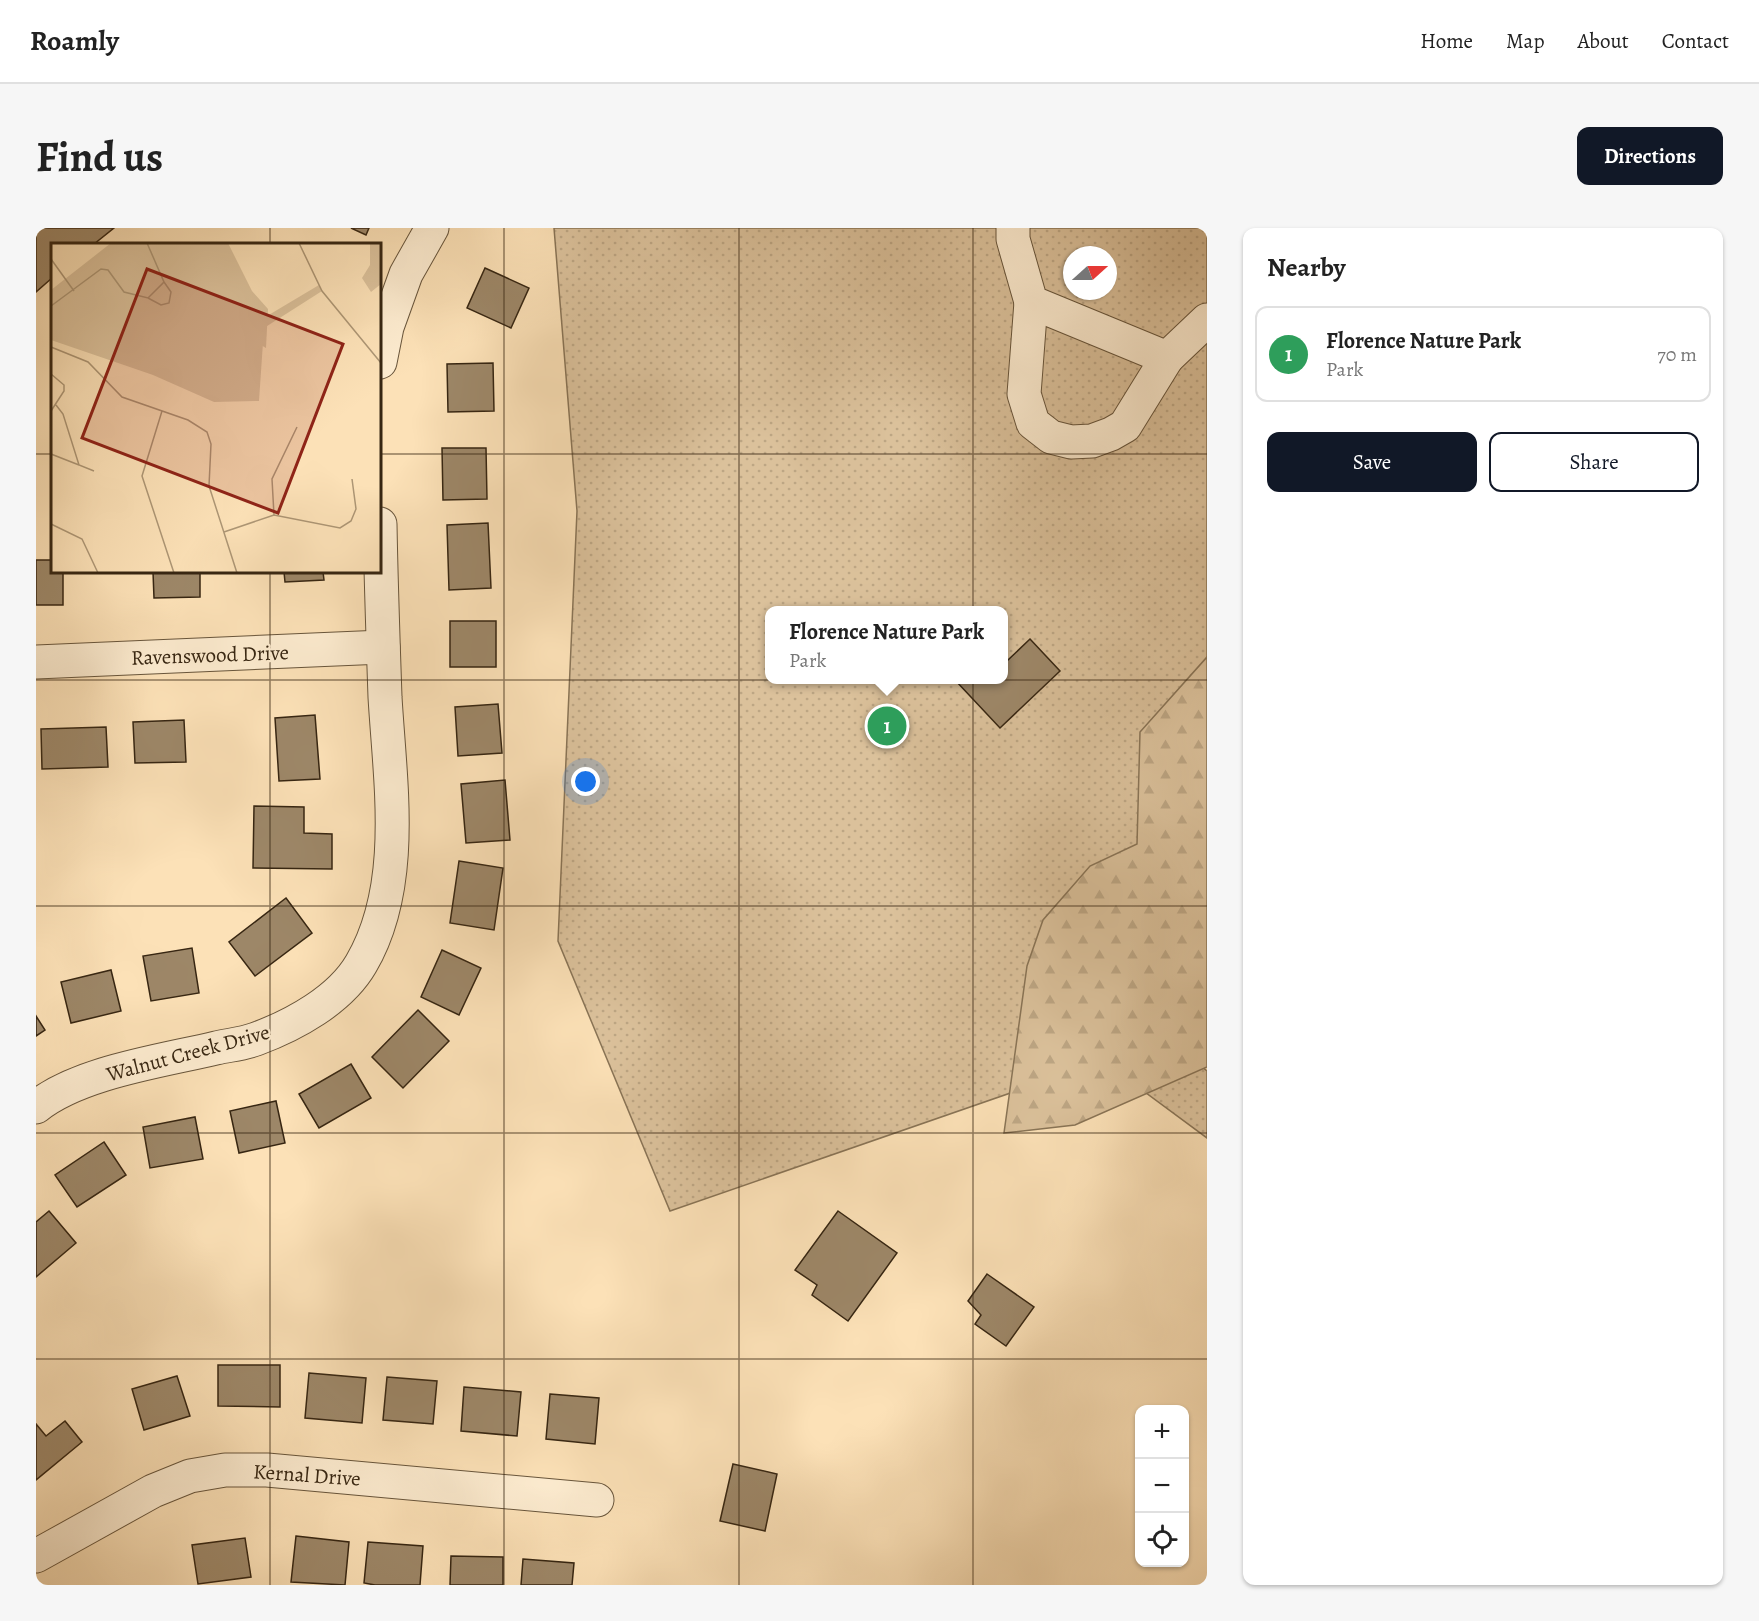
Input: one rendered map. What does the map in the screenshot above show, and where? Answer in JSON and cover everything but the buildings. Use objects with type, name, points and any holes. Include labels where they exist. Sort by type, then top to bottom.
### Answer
[{"type":"street","points":[[381,357],[387,327],[406,274],[432,228]]},
{"type":"street","points":[[1013,228],[1013,239],[1031,302],[1024,394],[1033,423],[1051,437],[1071,442],[1092,441],[1125,426],[1167,358],[1207,320]]},
{"type":"street","points":[[1031,302],[1167,358]]},
{"type":"street","name":"Walnut Creek Drive","points":[[36,1107],[85,1080],[254,1040],[297,1021],[333,996],[361,965],[379,926],[389,888],[392,826],[381,565]]},
{"type":"street","name":"Ravenswood Drive","points":[[36,662],[383,647]]},
{"type":"street","name":"Kernal Drive","points":[[36,1556],[153,1491],[190,1476],[225,1470],[267,1470],[597,1500]]},
{"type":"green space","points":[[554,228],[1207,228],[1207,997],[1169,1041],[1207,1071],[1207,1138],[1119,1073],[1022,1089],[670,1211],[558,941],[577,511]]},
{"type":"green space","points":[[1207,657],[1207,1067],[1075,1125],[1004,1133],[1027,966],[1043,920],[1090,866],[1137,844],[1140,732]]},
{"type":"place","name":"Florence Nature Park","points":[[887,726]]}]
